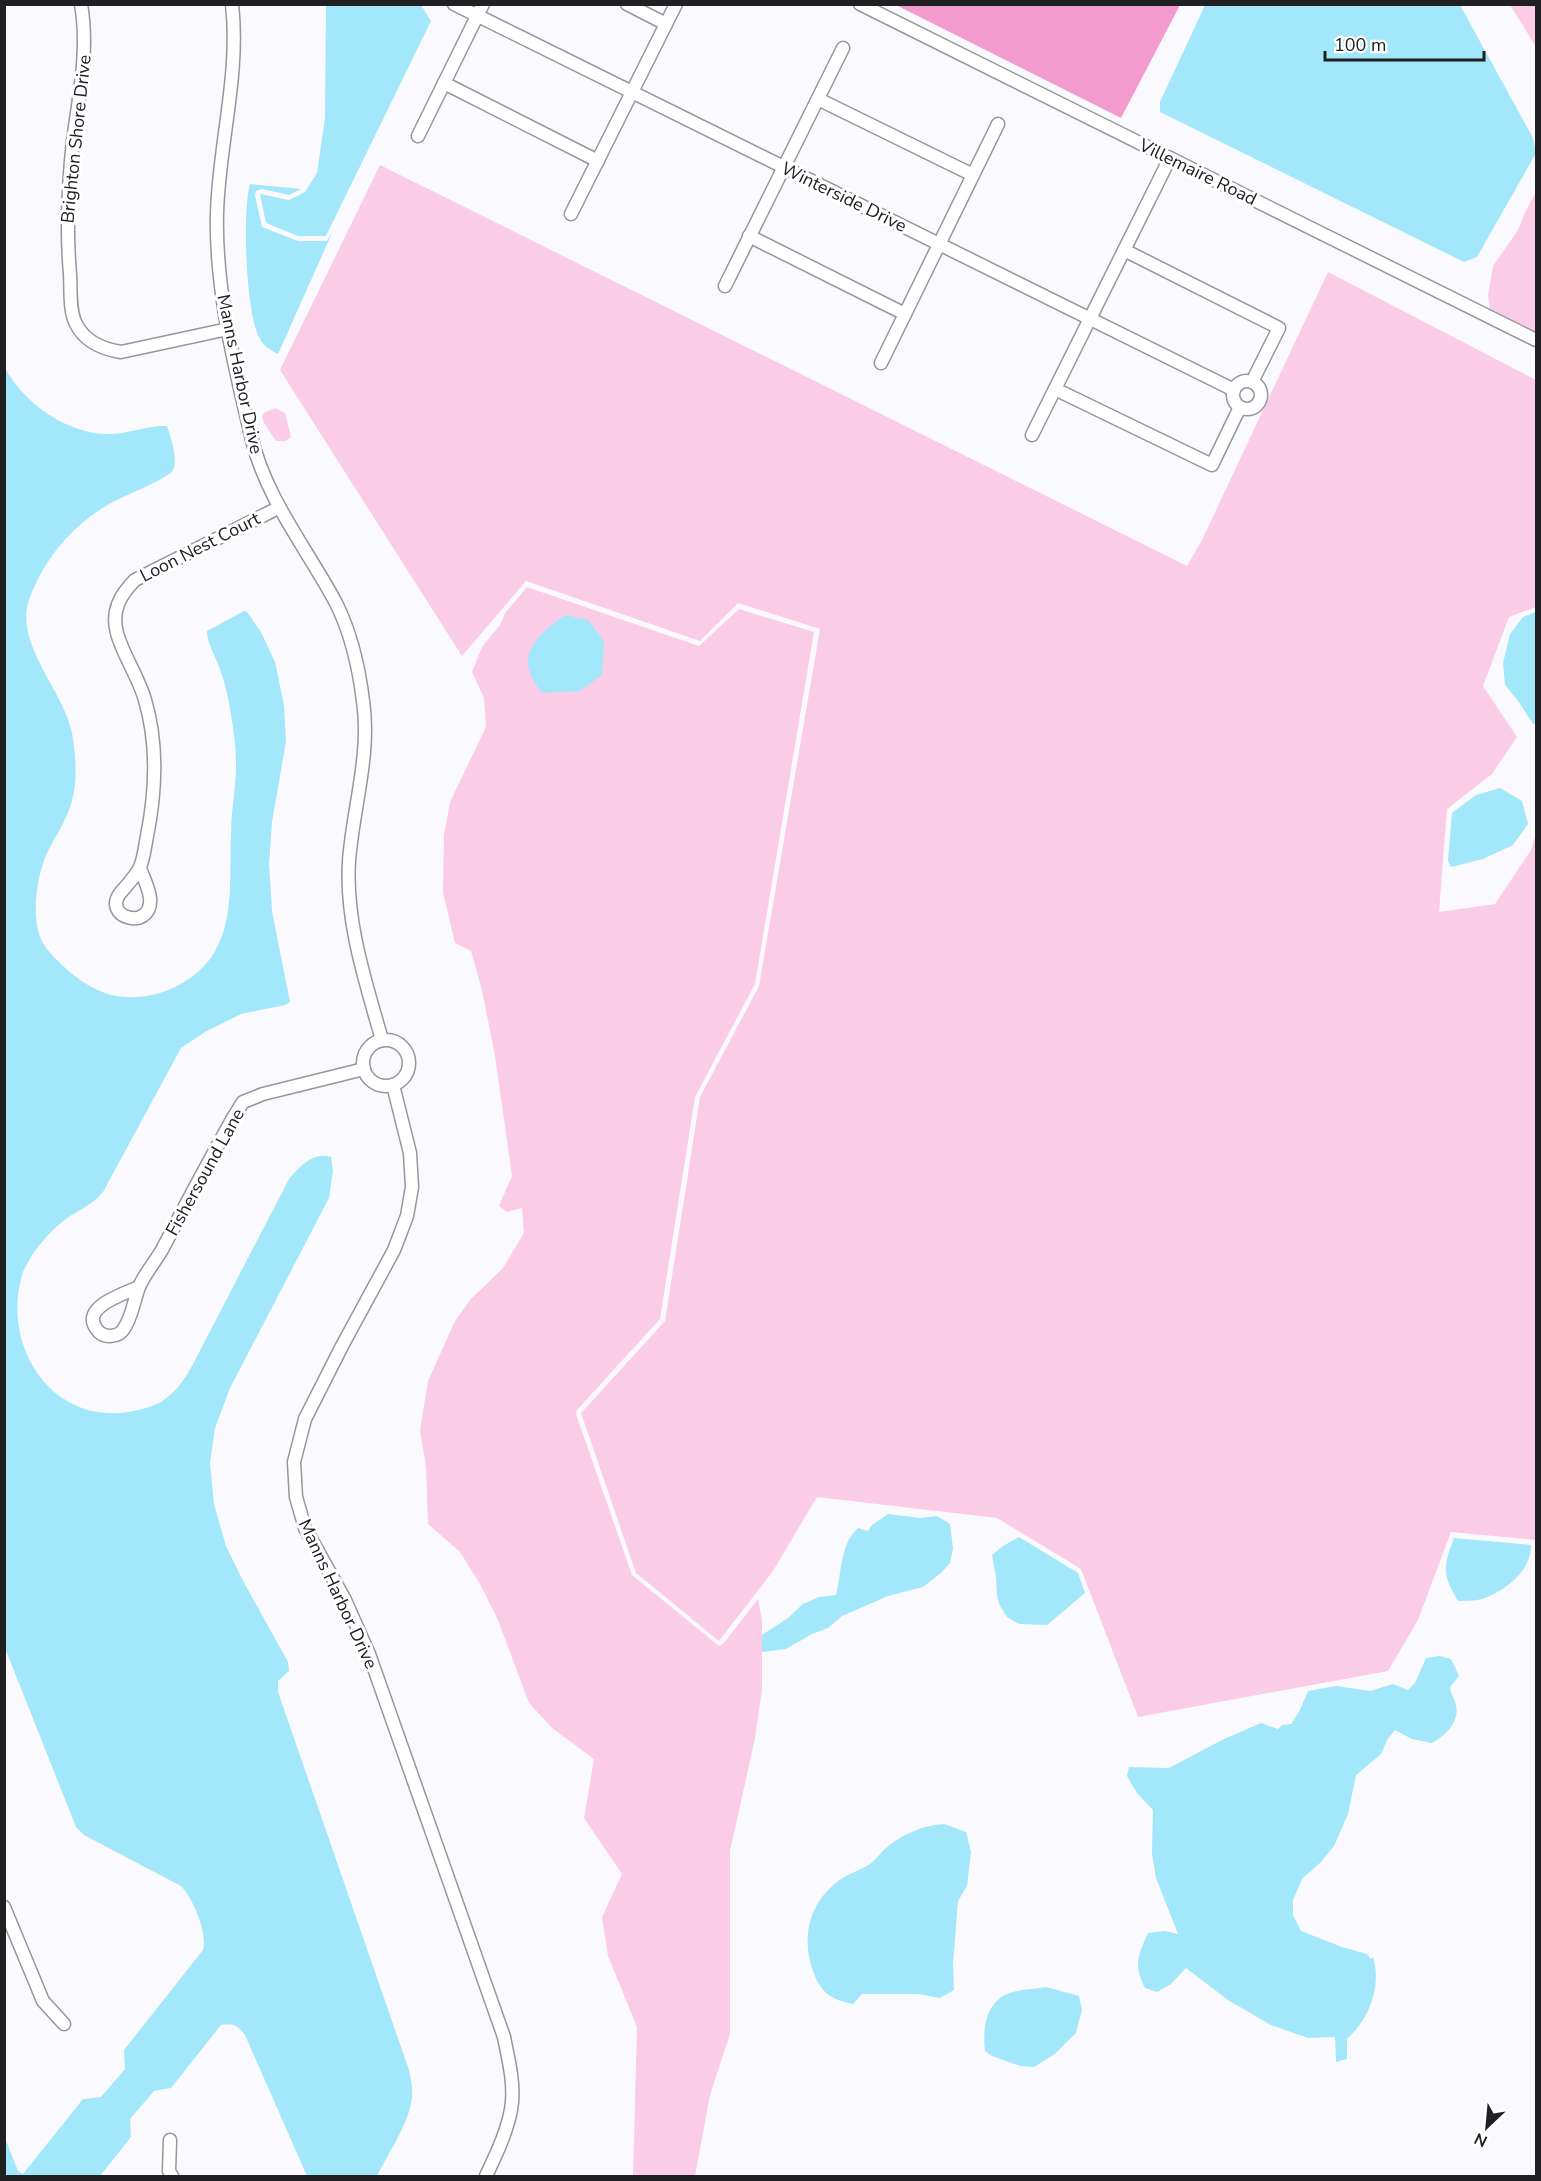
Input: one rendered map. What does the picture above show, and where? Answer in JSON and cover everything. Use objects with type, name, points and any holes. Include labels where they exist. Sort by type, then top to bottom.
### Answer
[{"type":"street","name":"Brighton Shore Drive","points":[[81,4],[85,46],[66,202],[67,247],[75,323],[86,339],[108,350],[121,352],[228,329]]},
{"type":"street","name":"Manns Harbor Drive","points":[[232,4],[234,55],[217,212],[218,268],[228,329],[252,439],[265,479],[278,507],[337,604],[354,648],[364,703],[365,750],[353,819],[349,865],[352,921],[382,1040]]},
{"type":"street","name":"Winterside Drive","points":[[454,4],[1234,390]]},
{"type":"street","points":[[418,136],[483,4]]},
{"type":"street","points":[[627,4],[666,24]]},
{"type":"street","points":[[571,214],[676,4]]},
{"type":"street","name":"Villemaire Road","points":[[860,4],[1536,340]]},
{"type":"street","points":[[725,286],[843,48]]},
{"type":"street","points":[[444,83],[597,161]]},
{"type":"street","points":[[818,99],[973,176]]},
{"type":"street","points":[[881,363],[998,124]]},
{"type":"street","points":[[1032,435],[1170,158]]},
{"type":"street","points":[[749,236],[905,314]]},
{"type":"street","points":[[1124,250],[1279,328],[1252,382]]},
{"type":"street","points":[[1252,382],[1259,388],[1261,398],[1252,408],[1240,407],[1233,398],[1234,390],[1240,383],[1252,382]]},
{"type":"street","points":[[1055,389],[1212,465],[1240,407]]},
{"type":"street","name":"Loon Nest Court","points":[[140,868],[153,806],[152,732],[145,699],[117,633],[115,612],[122,593],[135,580],[278,507]]},
{"type":"street","points":[[382,1040],[397,1042],[403,1047],[410,1061],[406,1076],[393,1085],[379,1085],[372,1081],[364,1069],[365,1054],[375,1043],[382,1040]]},
{"type":"street","name":"Fishersound Lane","points":[[139,1287],[156,1262],[232,1118],[243,1102],[263,1094],[364,1069]]},
{"type":"street","name":"Manns Harbor Drive","points":[[393,1085],[410,1153],[412,1187],[407,1216],[394,1250],[306,1419],[294,1462],[296,1497],[305,1528],[345,1600],[369,1654],[504,2037],[511,2069],[512,2103],[498,2152],[486,2176]]},
{"type":"street","points":[[4,1907],[43,2001],[64,2024]]},
{"type":"street","points":[[170,2140],[172,2176]]},
{"type":"shaded area","points":[[896,5],[1180,5],[1121,118]]},
{"type":"shaded area","points":[[1510,5],[1536,5],[1536,47]]},
{"type":"shaded area","points":[[380,165],[1187,566],[1202,540],[1328,272],[1536,380],[1536,607],[1509,617],[1483,686],[1517,737],[1492,774],[1447,809],[1439,912],[1495,904],[1531,850],[1536,833],[1536,1540],[1451,1532],[1418,1620],[1388,1671],[1138,1717],[1081,1569],[997,1518],[817,1497],[773,1571],[719,1641],[636,1573],[581,1413],[665,1321],[700,1097],[759,986],[820,629],[738,603],[700,641],[526,581],[462,656],[280,370]]},
{"type":"shaded area","points":[[1536,192],[1536,333],[1490,309],[1488,296],[1493,266],[1518,230]]},
{"type":"shaded area","points":[[275,408],[285,413],[291,437],[286,441],[276,441],[264,423],[262,416],[264,413]]},
{"type":"shaded area","points":[[527,587],[699,646],[739,609],[814,632],[755,984],[695,1097],[660,1319],[577,1410],[576,1414],[632,1575],[719,1646],[723,1644],[758,1599],[762,1620],[762,1690],[755,1738],[730,1851],[730,2034],[710,2095],[695,2176],[633,2176],[637,2027],[608,1956],[602,1917],[622,1874],[584,1818],[594,1759],[552,1728],[529,1703],[498,1620],[480,1584],[460,1552],[428,1524],[426,1467],[420,1430],[428,1381],[455,1321],[470,1300],[503,1268],[524,1233],[522,1208],[507,1212],[499,1206],[512,1176],[495,1056],[482,990],[471,951],[455,943],[443,893],[444,835],[450,802],[486,727],[484,698],[472,672],[482,647],[500,625],[505,613]]},
{"type":"water","points":[[326,5],[421,5],[431,21],[326,236],[298,236],[266,223],[260,194],[289,200],[305,192],[317,173],[325,118]]},
{"type":"water","points":[[1205,5],[1460,5],[1533,138],[1536,153],[1477,257],[1464,262],[1160,112],[1160,102]]},
{"type":"water","points":[[250,184],[301,189],[289,195],[262,189],[256,191],[262,227],[298,241],[327,241],[333,231],[278,354],[266,346],[260,338],[251,304],[246,260],[246,216]]},
{"type":"water","points":[[5,368],[13,381],[36,405],[80,430],[112,434],[167,426],[175,456],[172,472],[113,502],[73,531],[43,570],[29,600],[26,617],[28,633],[67,717],[72,733],[76,768],[75,787],[69,810],[47,853],[41,872],[36,904],[37,925],[46,947],[72,974],[89,986],[108,994],[123,997],[153,995],[181,984],[194,975],[214,953],[221,939],[230,896],[231,826],[236,756],[226,690],[207,631],[244,611],[247,612],[261,632],[275,662],[284,705],[286,741],[272,822],[269,864],[272,911],[290,1002],[241,1014],[205,1032],[181,1048],[103,1192],[53,1230],[31,1257],[23,1272],[18,1299],[19,1326],[26,1351],[38,1374],[54,1392],[75,1405],[100,1412],[128,1412],[161,1402],[177,1388],[192,1366],[289,1179],[302,1165],[313,1158],[331,1157],[333,1171],[329,1198],[230,1388],[215,1428],[210,1463],[214,1504],[226,1546],[288,1662],[289,1671],[278,1681],[278,1692],[409,2070],[412,2091],[410,2108],[403,2128],[377,2176],[307,2176],[245,2035],[237,2027],[228,2024],[221,2025],[171,2088],[154,2091],[130,2119],[131,2137],[100,2176],[5,2176],[5,2138],[18,2171],[23,2174],[83,2099],[101,2097],[125,2069],[124,2050],[203,1950],[204,1943],[198,1916],[181,1886],[84,1835],[76,1827],[5,1648]]},
{"type":"water","points":[[1536,612],[1536,724],[1533,724],[1505,685],[1503,663],[1510,634],[1523,617]]},
{"type":"water","points":[[565,615],[588,620],[604,641],[602,675],[580,691],[542,693],[531,675],[528,663],[529,654],[537,639]]},
{"type":"water","points":[[1500,788],[1522,801],[1528,824],[1513,845],[1483,859],[1451,867],[1448,861],[1452,813],[1476,795]]},
{"type":"water","points":[[888,1514],[920,1518],[937,1516],[950,1524],[953,1548],[950,1563],[923,1587],[888,1596],[842,1616],[828,1628],[786,1649],[762,1652],[762,1635],[788,1618],[803,1604],[819,1597],[836,1595],[845,1550],[852,1535],[858,1528],[868,1531],[872,1525]]},
{"type":"water","points":[[1019,1537],[1078,1573],[1085,1593],[1047,1625],[1019,1624],[1007,1617],[1000,1606],[992,1555]]},
{"type":"water","points":[[1454,1538],[1531,1545],[1530,1555],[1522,1572],[1508,1586],[1479,1600],[1458,1601],[1449,1584],[1446,1570]]},
{"type":"water","points":[[1439,1656],[1451,1659],[1459,1676],[1450,1687],[1457,1711],[1454,1723],[1432,1743],[1412,1739],[1395,1730],[1387,1740],[1381,1754],[1356,1775],[1348,1814],[1334,1846],[1321,1862],[1302,1879],[1293,1900],[1293,1915],[1301,1931],[1367,1954],[1371,1959],[1373,1957],[1375,1991],[1362,2022],[1347,2039],[1347,2059],[1336,2062],[1335,2037],[1308,2038],[1271,2025],[1228,2000],[1186,1968],[1171,1984],[1157,1992],[1145,1988],[1139,1973],[1138,1960],[1148,1933],[1165,1931],[1178,1934],[1156,1878],[1152,1854],[1153,1810],[1137,1793],[1127,1776],[1129,1767],[1169,1768],[1222,1740],[1261,1723],[1278,1729],[1282,1725],[1291,1724],[1308,1691],[1336,1686],[1370,1691],[1393,1684],[1408,1690],[1415,1683],[1426,1658]]},
{"type":"water","points":[[944,1824],[966,1832],[971,1852],[967,1886],[958,1901],[953,1964],[954,1990],[940,1998],[919,1994],[862,1994],[853,2004],[838,2000],[826,1993],[818,1983],[812,1968],[808,1942],[811,1918],[822,1897],[841,1879],[874,1861],[899,1838],[921,1828]]},
{"type":"water","points":[[1046,1987],[1079,1996],[1082,2010],[1076,2033],[1056,2053],[1034,2067],[1020,2066],[992,2056],[985,2051],[986,2022],[999,1999],[1017,1991]]}]
